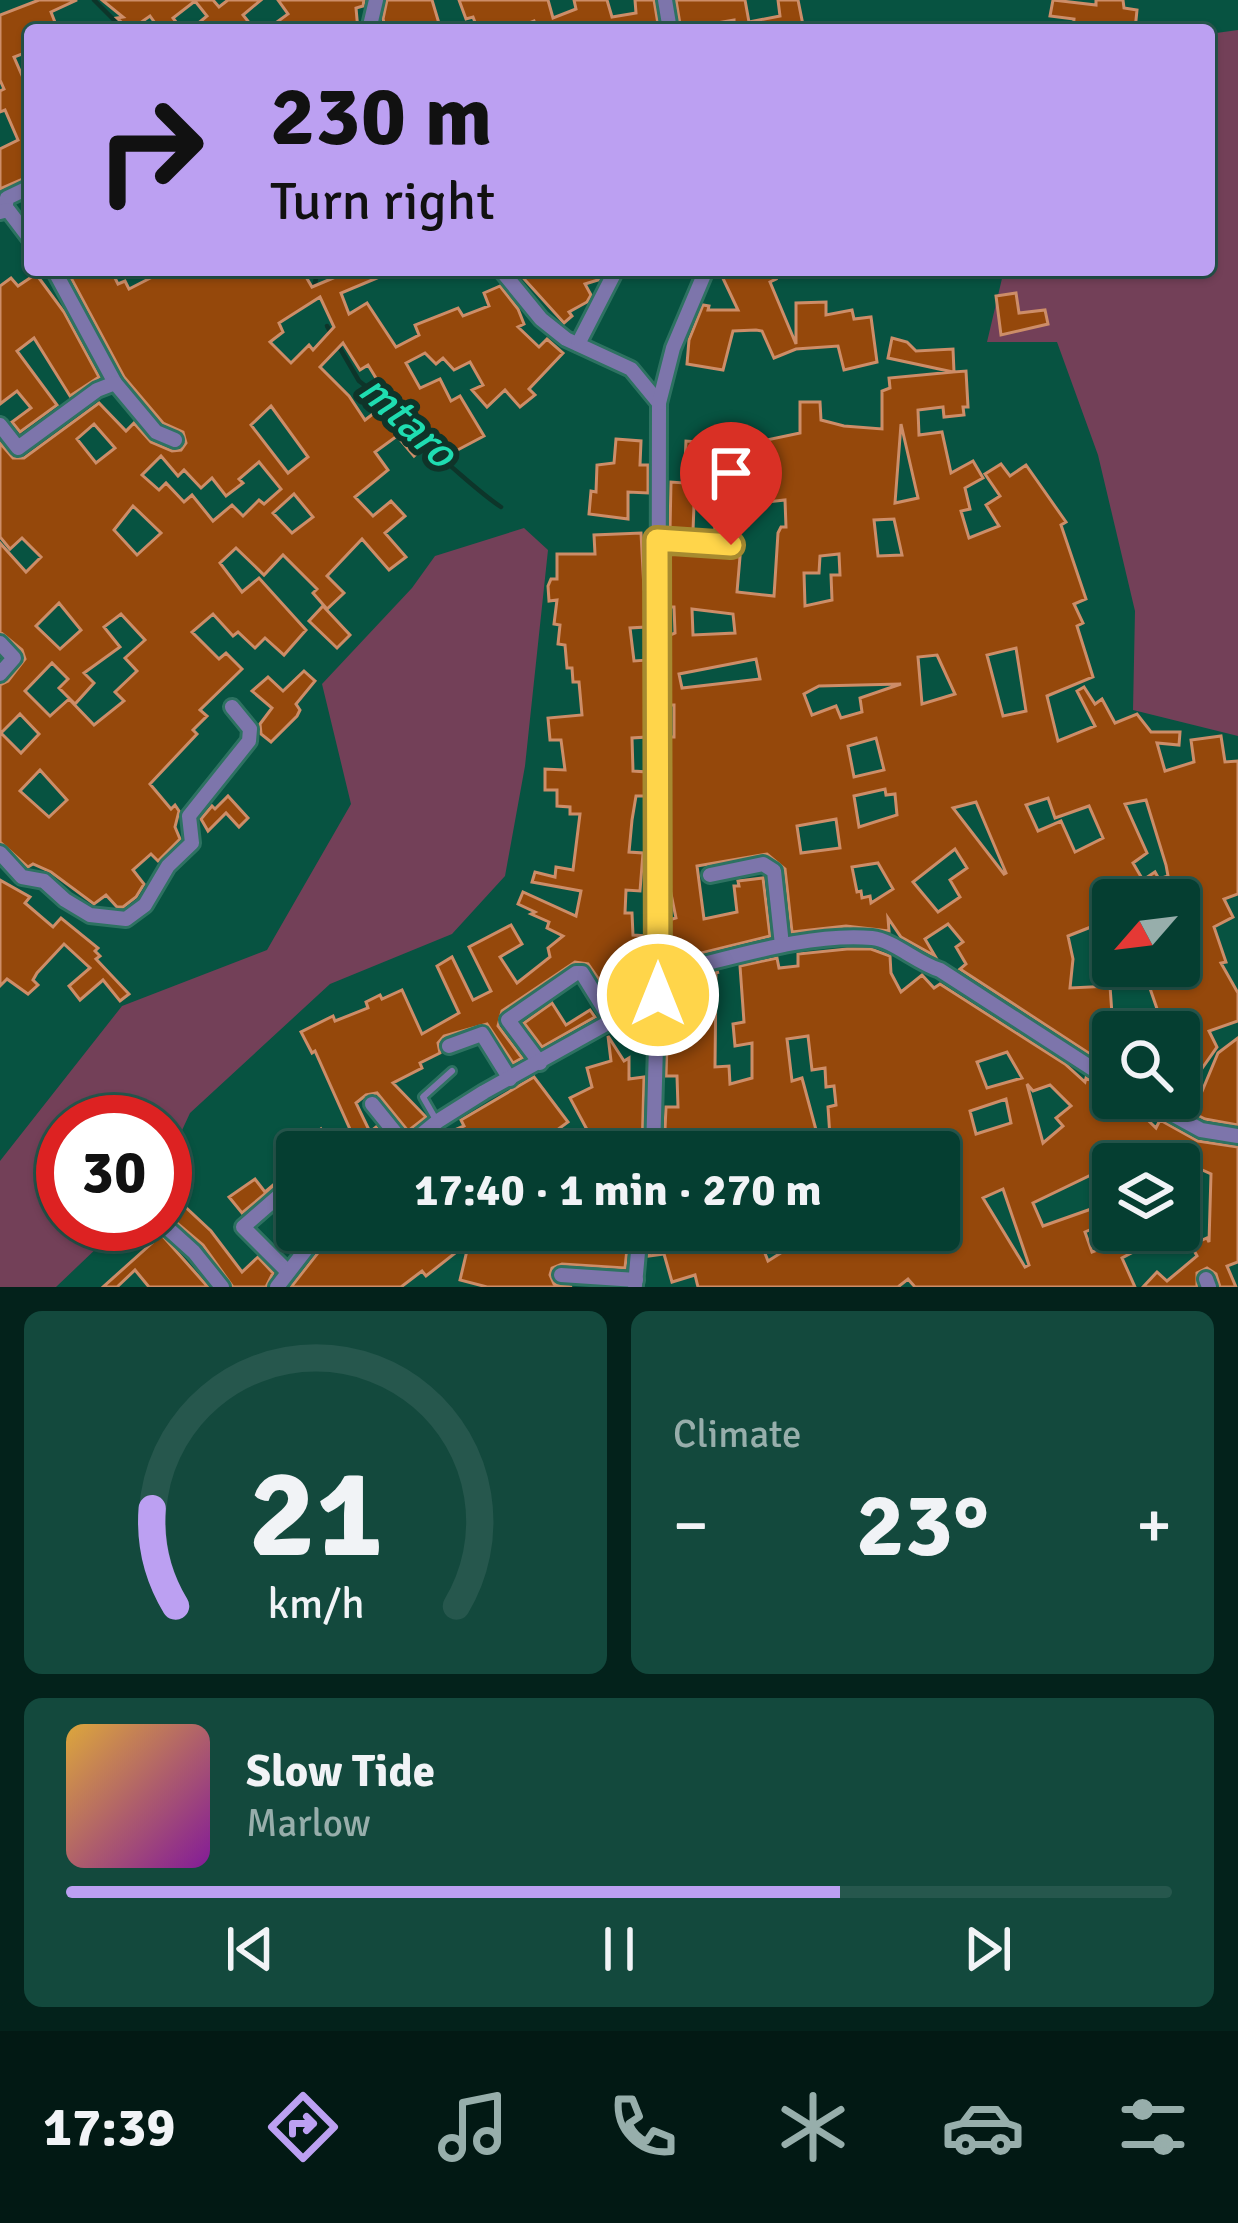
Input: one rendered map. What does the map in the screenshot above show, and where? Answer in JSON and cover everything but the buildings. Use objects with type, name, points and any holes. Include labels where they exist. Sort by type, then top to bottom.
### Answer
[{"type":"street","points":[[24,191],[7,198],[2,211],[24,233]]},
{"type":"street","points":[[57,276],[115,382],[156,432],[175,440]]},
{"type":"street","points":[[506,276],[541,320],[631,369],[659,403]]},
{"type":"street","points":[[578,344],[613,276]]},
{"type":"street","points":[[654,1131],[659,403],[673,348],[703,276]]},
{"type":"street","points":[[0,425],[18,448],[97,389],[115,382]]},
{"type":"street","points":[[657,540],[731,545]]},
{"type":"street","points":[[0,643],[14,658],[0,674]]},
{"type":"street","points":[[0,853],[22,877],[44,880],[90,915],[126,919],[145,905],[168,866],[192,843],[189,816],[249,741],[250,729],[232,707]]},
{"type":"street","points":[[710,875],[770,866],[782,945]]},
{"type":"street","points":[[658,975],[782,945],[881,940],[918,964],[940,970],[1092,1068]]},
{"type":"street","points":[[449,1046],[508,1020],[580,973],[611,1020]]},
{"type":"street","points":[[426,1131],[658,995]]},
{"type":"street","points":[[508,1020],[540,1063]]},
{"type":"street","points":[[482,1034],[510,1079]]},
{"type":"street","points":[[372,1104],[391,1131]]},
{"type":"street","points":[[1181,1119],[1201,1130],[1238,1136]]},
{"type":"street","points":[[276,1198],[243,1227],[288,1272]]},
{"type":"street","points":[[192,1250],[222,1287]]},
{"type":"street","points":[[278,1287],[303,1251]]},
{"type":"street","points":[[561,1275],[635,1284],[638,1251]]},
{"type":"lane","points":[[438,1121],[423,1097],[452,1071]]},
{"type":"shaded area","points":[[1238,30],[1238,736],[1133,710],[1135,611],[1098,455],[1057,342],[987,342],[1003,276],[1215,276],[1215,33]]},
{"type":"shaded area","points":[[524,528],[548,550],[525,766],[505,876],[452,934],[330,984],[192,1111],[192,1095],[52,1095],[122,1006],[267,950],[351,804],[322,684],[412,588],[435,556]]},
{"type":"shaded area","points":[[36,1115],[36,1251],[94,1251],[56,1287],[0,1287],[0,1161]]},
{"type":"waterway","name":"mtaro","points":[[94,0],[118,24]]},
{"type":"waterway","name":"mtaro","points":[[314,287],[317,276]]},
{"type":"waterway","name":"mtaro","points":[[327,326],[359,381],[389,404]]},
{"type":"waterway","name":"mtaro","points":[[423,444],[501,507]]},
{"type":"route","points":[[658,995],[657,540],[731,545]]}]
